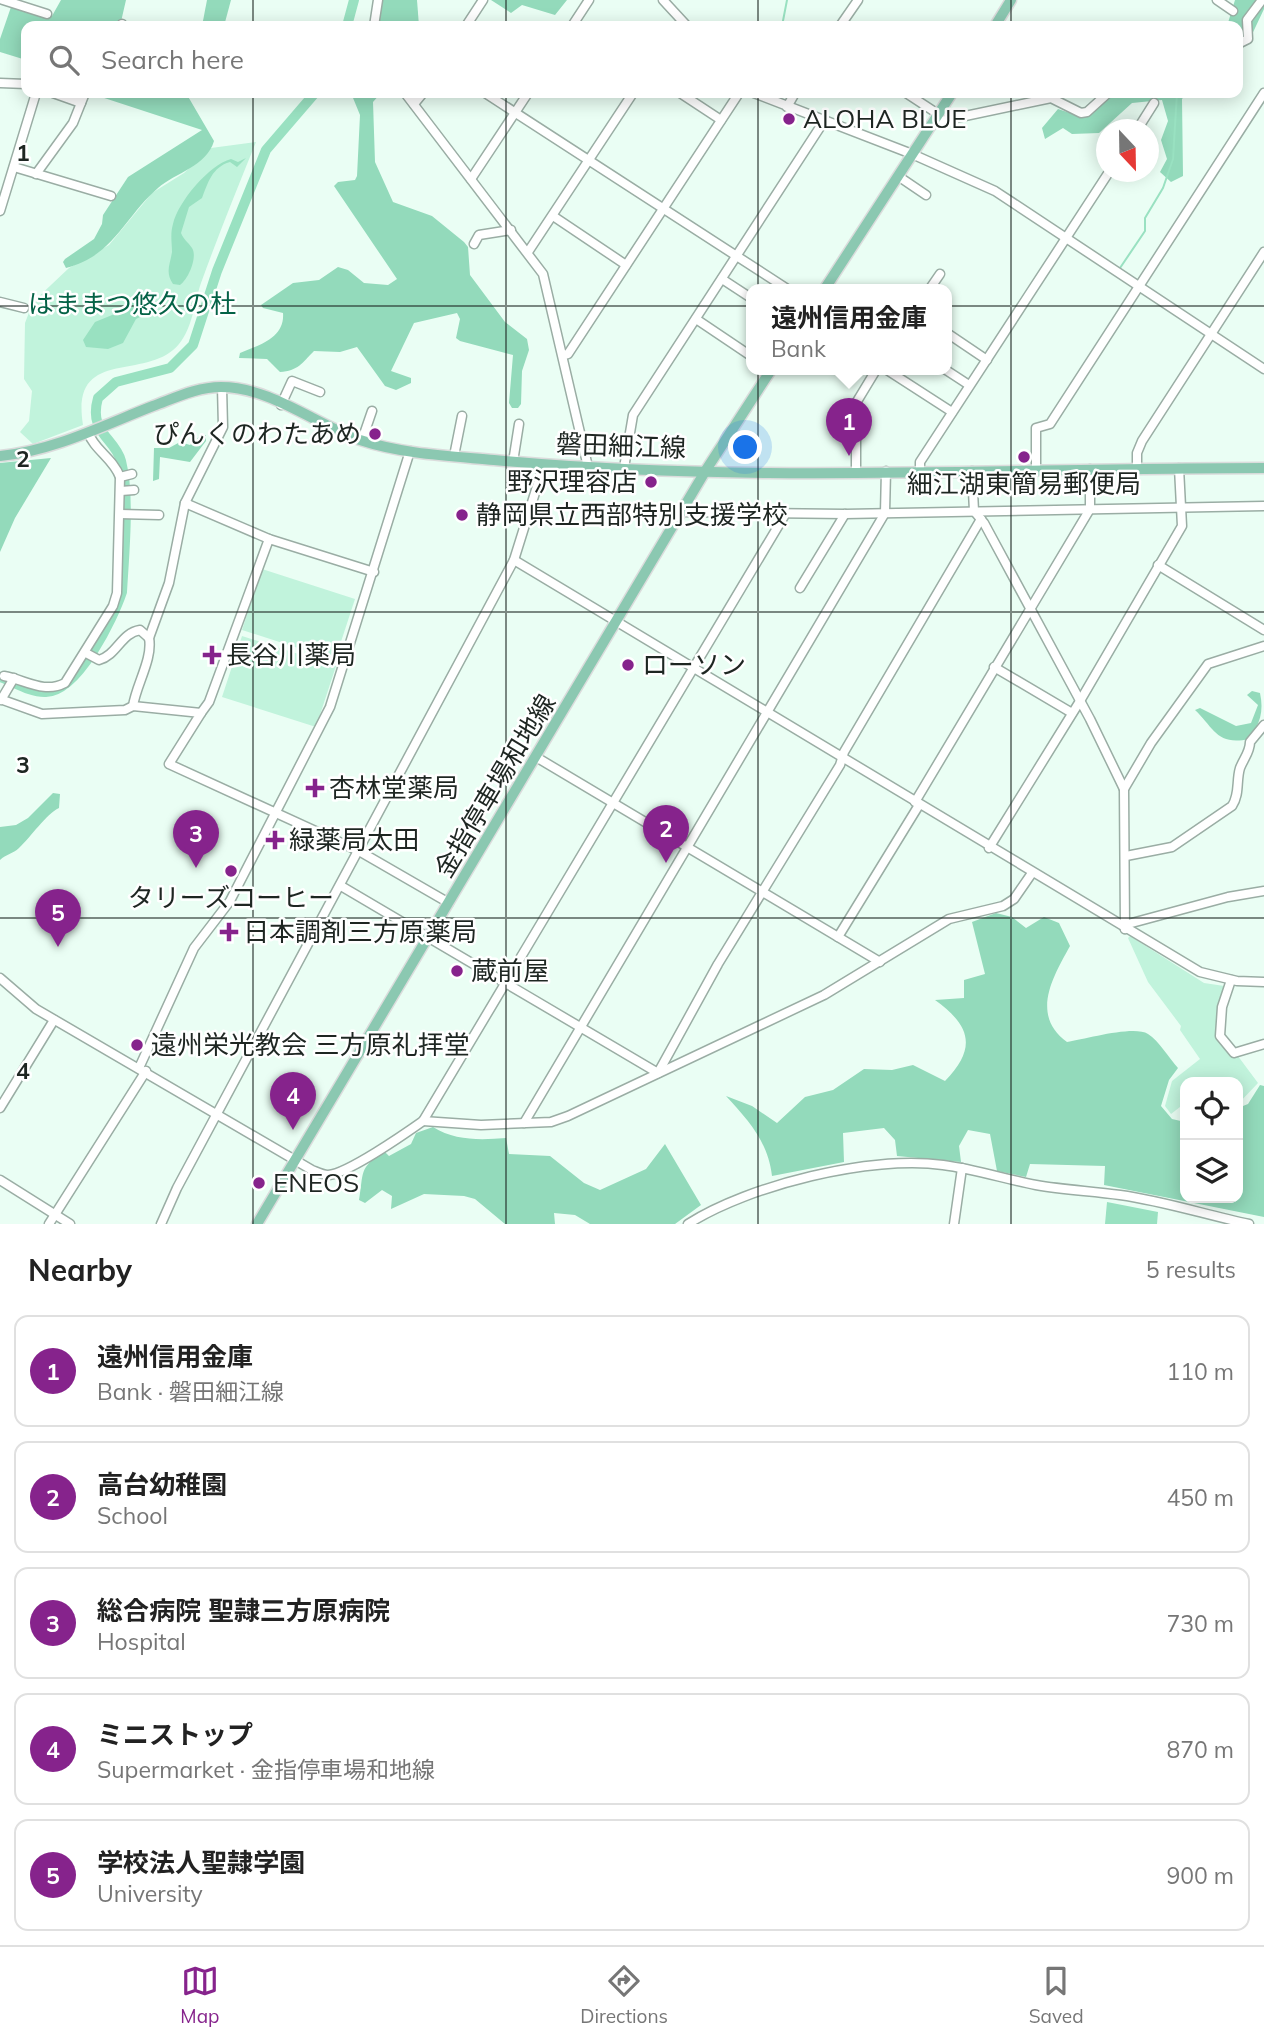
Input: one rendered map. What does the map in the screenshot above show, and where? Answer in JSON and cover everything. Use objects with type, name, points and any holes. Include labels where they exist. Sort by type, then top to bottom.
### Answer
[{"type":"main road","points":[[998,21],[1012,0]]},
{"type":"main road","points":[[828,284],[949,98]]},
{"type":"main road","name":"金指停車場和地線","points":[[257,1224],[706,470],[768,375]]},
{"type":"main road","name":"磐田細江線","points":[[0,456],[41,449],[187,393],[222,387],[250,392],[362,440],[410,451],[513,462],[706,470],[1264,468]]},
{"type":"street","points":[[3,0],[47,13]]},
{"type":"street","points":[[375,21],[378,0]]},
{"type":"street","points":[[469,21],[483,0]]},
{"type":"street","points":[[575,21],[589,0]]},
{"type":"street","points":[[663,0],[680,21]]},
{"type":"street","points":[[843,21],[858,0]]},
{"type":"street","points":[[1217,0],[1233,11]]},
{"type":"street","points":[[1243,41],[1248,38],[1247,20],[1262,0]]},
{"type":"street","points":[[0,83],[21,83]]},
{"type":"street","points":[[1036,469],[1036,428],[1050,424],[1264,93]]},
{"type":"street","points":[[0,211],[35,98]]},
{"type":"street","points":[[67,98],[81,103]]},
{"type":"street","points":[[36,174],[73,123],[83,98]]},
{"type":"street","points":[[409,98],[546,279],[589,467]]},
{"type":"street","points":[[414,104],[419,98]]},
{"type":"street","points":[[492,98],[780,284]]},
{"type":"street","points":[[471,178],[525,98]]},
{"type":"street","points":[[528,252],[631,98]]},
{"type":"street","points":[[688,98],[721,120]]},
{"type":"street","points":[[564,355],[568,354],[736,98]]},
{"type":"street","points":[[766,98],[912,154],[995,191],[1264,369]]},
{"type":"street","points":[[787,107],[792,98]]},
{"type":"street","points":[[912,98],[935,119],[1051,99],[1081,113],[1087,112],[1102,98]]},
{"type":"street","points":[[1143,119],[1154,103]]},
{"type":"street","points":[[624,468],[631,418],[824,121]]},
{"type":"street","points":[[14,167],[111,196]]},
{"type":"street","points":[[898,176],[926,195]]},
{"type":"street","points":[[919,471],[920,462],[1102,182]]},
{"type":"street","points":[[553,216],[626,265]]},
{"type":"street","points":[[474,244],[480,235],[510,230]]},
{"type":"street","points":[[1137,468],[1137,453],[1142,441],[1264,252]]},
{"type":"street","points":[[933,284],[940,274]]},
{"type":"street","points":[[722,279],[746,295]]},
{"type":"street","points":[[0,302],[24,308]]},
{"type":"street","points":[[696,319],[746,353]]},
{"type":"street","points":[[952,337],[987,360]]},
{"type":"street","points":[[952,374],[970,385]]},
{"type":"street","points":[[856,471],[856,424],[853,408],[873,375]]},
{"type":"street","points":[[895,375],[953,412]]},
{"type":"street","points":[[281,405],[292,382],[320,392]]},
{"type":"street","points":[[133,706],[135,689],[151,646],[149,638],[172,572],[185,503],[223,427],[222,387]]},
{"type":"street","points":[[362,440],[372,411]]},
{"type":"street","points":[[454,456],[462,416]]},
{"type":"street","points":[[513,462],[519,424]]},
{"type":"street","points":[[4,676],[43,688],[55,688],[74,673],[89,655],[117,593],[120,477],[111,460],[95,445],[90,431]]},
{"type":"street","points":[[48,1224],[143,1069],[194,948],[230,901],[278,813],[330,706],[410,451]]},
{"type":"street","points":[[161,1224],[514,560],[544,464]]},
{"type":"street","points":[[989,848],[1080,701],[1182,526],[1178,468]]},
{"type":"street","points":[[838,937],[994,667],[1090,509],[1090,469]]},
{"type":"street","points":[[524,1123],[885,513],[886,471]]},
{"type":"street","points":[[972,471],[974,511],[981,519],[1080,701],[1124,789],[1125,929]]},
{"type":"street","points":[[120,477],[132,474]]},
{"type":"street","points":[[121,491],[134,490]]},
{"type":"street","points":[[185,503],[269,538],[374,572]]},
{"type":"street","points":[[682,512],[845,514],[1264,506]]},
{"type":"street","points":[[0,978],[36,1009],[143,1069],[296,1161],[327,1175],[341,1171],[423,1121],[786,513]]},
{"type":"street","points":[[120,514],[159,515]]},
{"type":"street","points":[[800,588],[845,514]]},
{"type":"street","points":[[658,1073],[718,964],[764,893],[981,519]]},
{"type":"street","points":[[269,538],[209,702],[169,764],[359,851],[449,903]]},
{"type":"street","points":[[514,560],[1199,972],[1231,980],[1264,982]]},
{"type":"street","points":[[1158,565],[1264,630]]},
{"type":"street","points":[[89,655],[106,658],[131,632],[140,630],[149,638]]},
{"type":"street","points":[[1124,789],[1151,743],[1208,664],[1264,646]]},
{"type":"street","points":[[994,667],[1072,713]]},
{"type":"street","points":[[14,678],[0,699],[43,714],[125,710],[133,706],[201,713]]},
{"type":"street","points":[[1126,856],[1172,848],[1231,806],[1237,798],[1239,770],[1250,742],[1264,725]]},
{"type":"street","points":[[536,757],[880,962]]},
{"type":"street","points":[[423,1121],[481,1125],[551,1122],[824,995],[949,919],[1003,906],[1014,899],[1032,873]]},
{"type":"street","points":[[341,886],[658,1073]]},
{"type":"street","points":[[1125,929],[1128,924],[1228,897],[1264,891]]},
{"type":"street","points":[[1231,980],[1222,1007],[1220,1036],[1234,1053],[1264,1044]]},
{"type":"street","points":[[0,1108],[54,1020]]},
{"type":"street","points":[[688,1224],[722,1206],[805,1179],[859,1167],[905,1162],[962,1168],[1037,1185],[1164,1203],[1250,1224]]},
{"type":"street","points":[[954,1224],[962,1168]]},
{"type":"street","points":[[0,1180],[70,1224]]},
{"type":"green space","name":"はままつ悠久の杜","points":[[256,142],[201,283],[190,323],[179,344],[165,355],[149,362],[99,374],[88,384],[82,400],[83,425],[33,444],[20,432],[29,421],[32,391],[24,379],[25,323],[33,302],[69,268],[109,245],[152,193],[184,173],[211,148]]},
{"type":"green space","points":[[262,569],[355,599],[335,660],[242,630]]},
{"type":"green space","points":[[242,636],[336,666],[316,727],[222,697]]},
{"type":"green space","points":[[1130,936],[1204,983],[1231,987],[1223,1008],[1220,1032],[1258,1083],[1243,1099],[1243,1077],[1180,1077],[1180,1107],[1171,1114],[1165,1106],[1172,1081],[1200,1059],[1180,1030],[1181,1026],[1148,982],[1128,938]]},
{"type":"shaded area","points":[[61,0],[126,0],[121,21],[21,21],[21,58],[0,52],[0,39],[11,7],[52,16]]},
{"type":"shaded area","points":[[207,0],[231,0],[225,21],[203,21]]},
{"type":"shaded area","points":[[381,0],[417,0],[419,21],[378,21]]},
{"type":"shaded area","points":[[491,0],[567,0],[555,15],[522,5],[511,13]]},
{"type":"shaded area","points":[[1235,0],[1264,0],[1264,9],[1247,45],[1243,44],[1243,21],[1229,21]]},
{"type":"shaded area","points":[[104,98],[189,98],[214,141],[205,157],[198,163],[158,188],[108,245],[82,262],[66,268],[63,262],[65,259],[94,239],[102,224],[103,215],[128,177],[202,130]]},
{"type":"shaded area","points":[[353,98],[377,98],[373,102],[375,162],[393,202],[432,216],[464,242],[468,247],[470,275],[505,322],[527,339],[529,350],[522,371],[521,404],[518,408],[512,408],[509,403],[513,355],[456,338],[460,319],[457,313],[414,323],[391,371],[411,378],[411,383],[396,390],[385,386],[357,347],[340,352],[314,351],[296,368],[280,372],[267,359],[239,358],[240,353],[269,339],[280,329],[283,313],[263,308],[261,305],[293,283],[319,280],[338,267],[348,270],[364,283],[388,285],[397,279],[334,186],[338,182],[355,180],[357,176],[360,115]]},
{"type":"shaded area","points":[[1107,98],[1183,98],[1183,176],[1171,182],[1160,172],[1167,159],[1161,140],[1168,121],[1162,100],[1132,103],[1114,119],[1096,119],[1096,133],[1072,134],[1063,128],[1045,139],[1042,128],[1058,109],[1082,117]]},
{"type":"shaded area","points":[[246,158],[237,167],[230,162],[219,168],[212,176],[202,198],[189,207],[181,233],[194,252],[193,262],[183,282],[180,285],[173,284],[169,272],[172,231],[181,205],[213,169],[231,159],[238,162]]},
{"type":"shaded area","points":[[134,297],[148,303],[144,315],[136,319],[123,343],[108,349],[86,347],[83,340],[95,322],[117,313]]},
{"type":"shaded area","points":[[201,435],[206,435],[206,441],[190,462],[160,457],[159,479],[153,481],[154,448],[169,448],[180,442],[190,445]]},
{"type":"shaded area","points":[[51,458],[15,518],[0,552],[0,463]]},
{"type":"shaded area","points":[[1252,691],[1260,693],[1261,712],[1249,739],[1238,741],[1223,738],[1195,710],[1200,708],[1236,726],[1251,723],[1258,705],[1247,695]]},
{"type":"shaded area","points":[[53,793],[60,794],[59,808],[49,815],[19,848],[0,860],[0,827],[16,825],[28,818]]},
{"type":"shaded area","points":[[996,913],[1012,917],[1026,928],[1044,917],[1059,923],[1070,946],[1057,970],[1048,996],[1049,1020],[1056,1031],[1067,1042],[1121,1032],[1148,1034],[1178,1068],[1169,1080],[1161,1106],[1172,1119],[1180,1121],[1180,1200],[1104,1185],[1105,1166],[1030,1164],[1026,1177],[997,1171],[990,1134],[968,1130],[959,1146],[961,1162],[897,1156],[895,1140],[884,1128],[843,1133],[844,1162],[772,1176],[762,1142],[750,1123],[726,1096],[752,1106],[777,1123],[805,1097],[833,1090],[864,1069],[892,1070],[913,1065],[945,1081],[962,1058],[966,1038],[956,1019],[935,1000],[964,998],[964,980],[985,974],[972,922]]},
{"type":"shaded area","points":[[1260,1085],[1264,1086],[1264,1217],[1194,1203],[1243,1203],[1243,1106],[1248,1104]]},
{"type":"shaded area","points":[[433,1127],[459,1137],[506,1138],[509,1154],[550,1156],[584,1183],[600,1190],[646,1169],[665,1144],[701,1205],[675,1224],[590,1224],[575,1215],[554,1213],[555,1224],[505,1224],[475,1199],[464,1196],[424,1194],[391,1209],[392,1196],[382,1190],[365,1203],[359,1200],[364,1172],[370,1162],[384,1151],[389,1156],[411,1144],[416,1133]]},
{"type":"shaded area","points":[[1107,1202],[1158,1212],[1157,1224],[1105,1224]]},
{"type":"waterway","points":[[348,21],[354,0]]},
{"type":"waterway","points":[[783,21],[787,0]]},
{"type":"waterway","points":[[1246,15],[1255,3]]},
{"type":"waterway","points":[[0,677],[34,691],[58,689],[82,667],[111,619],[122,592],[126,508],[121,461],[99,427],[96,410],[98,398],[116,382],[170,368],[193,345],[217,271],[266,150],[311,98]]},
{"type":"waterway","points":[[1120,268],[1145,231],[1145,218],[1163,188],[1173,159],[1177,98]]},
{"type":"waterway","points":[[851,240],[905,157]]},
{"type":"waterway","points":[[822,284],[849,243]]},
{"type":"place","name":"ALOHA BLUE","points":[[789,119]]},
{"type":"place","name":"ぴんくのわたあめ","points":[[375,434]]},
{"type":"place","name":"遠州信用金庫","points":[[849,456]]},
{"type":"place","name":"細江湖東簡易郵便局","points":[[1024,457]]},
{"type":"place","name":"野沢理容店","points":[[651,482]]},
{"type":"place","name":"静岡県立西部特別支援学校","points":[[462,515]]},
{"type":"place","name":"長谷川薬局","points":[[212,655]]},
{"type":"place","name":"ローソン","points":[[628,665]]},
{"type":"place","name":"杏林堂薬局","points":[[315,788]]},
{"type":"place","name":"緑薬局太田","points":[[275,840]]},
{"type":"place","name":"高台幼稚園","points":[[666,863]]},
{"type":"place","name":"総合病院 聖隷三方原病院","points":[[196,868]]},
{"type":"place","name":"タリーズコーヒー","points":[[231,871]]},
{"type":"place","name":"日本調剤三方原薬局","points":[[229,932]]},
{"type":"place","name":"学校法人聖隷学園","points":[[58,947]]},
{"type":"place","name":"蔵前屋","points":[[457,971]]},
{"type":"place","name":"遠州栄光教会 三方原礼拝堂","points":[[137,1045]]},
{"type":"place","name":"ミニストップ","points":[[293,1130]]},
{"type":"place","name":"ENEOS","points":[[259,1183]]}]
